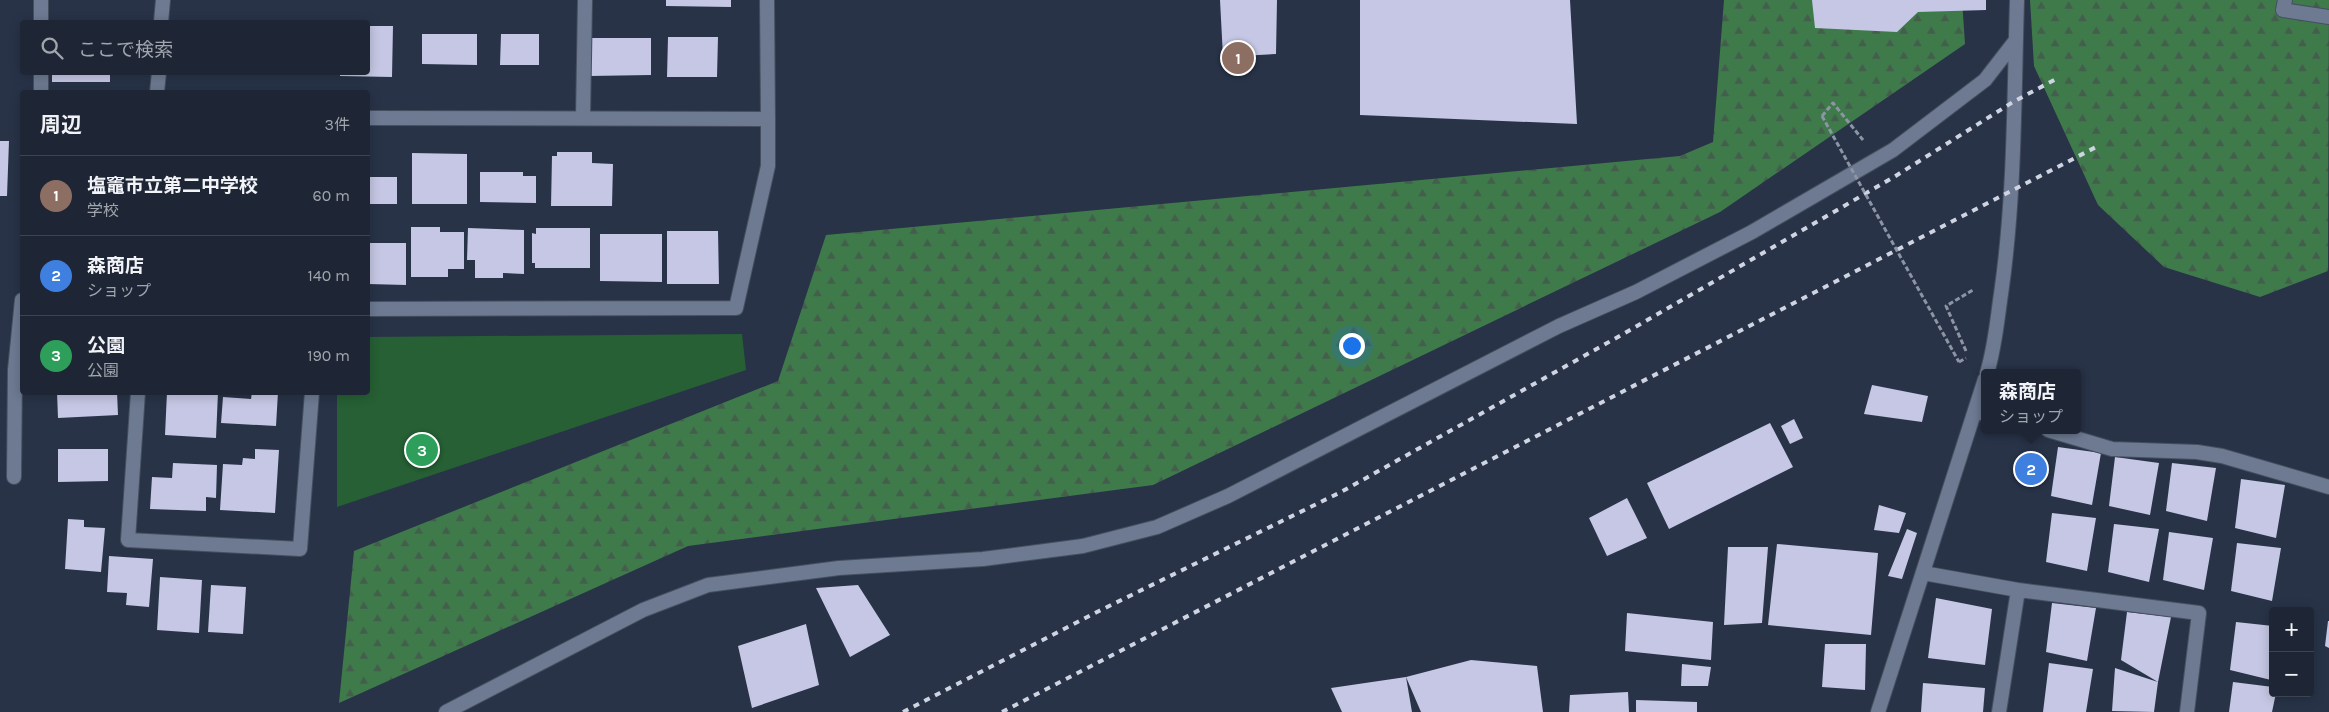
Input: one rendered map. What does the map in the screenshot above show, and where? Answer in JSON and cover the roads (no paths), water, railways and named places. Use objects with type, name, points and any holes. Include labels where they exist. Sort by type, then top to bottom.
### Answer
[{"type":"street","points":[[41,0],[41,20]]},
{"type":"street","points":[[161,20],[163,0]]},
{"type":"street","points":[[583,118],[585,0]]},
{"type":"street","points":[[370,309],[736,308],[768,166],[767,0]]},
{"type":"street","points":[[1988,369],[1993,352],[2005,264],[2011,192],[2017,0]]},
{"type":"street","points":[[2285,0],[2283,10],[2329,17]]},
{"type":"street","points":[[446,712],[643,610],[708,585],[839,568],[984,559],[1083,546],[1157,527],[1184,516],[1228,496],[1559,326],[1636,292],[1752,232],[1893,150],[1985,80],[2016,40]]},
{"type":"street","points":[[41,75],[41,90]]},
{"type":"street","points":[[157,90],[158,75]]},
{"type":"street","points":[[370,118],[768,119]]},
{"type":"street","points":[[14,477],[15,370],[20,320]]},
{"type":"street","points":[[138,395],[128,540],[300,550],[312,395]]},
{"type":"street","points":[[1878,712],[1923,574],[1980,413]]},
{"type":"street","points":[[2061,434],[2112,449],[2197,452],[2222,456],[2329,487]]},
{"type":"street","points":[[1923,574],[2018,590],[2199,613],[2187,712]]},
{"type":"street","points":[[1999,712],[2018,590]]},
{"type":"railway","points":[[903,712],[1099,611],[1341,492],[1625,333],[1894,177],[2013,102],[2056,79]]},
{"type":"railway","points":[[1002,712],[2100,145]]},
{"type":"place","name":"塩竈市立第二中学校","points":[[1238,58]]},
{"type":"place","name":"公園","points":[[422,450]]},
{"type":"place","name":"森商店","points":[[2031,469]]}]
